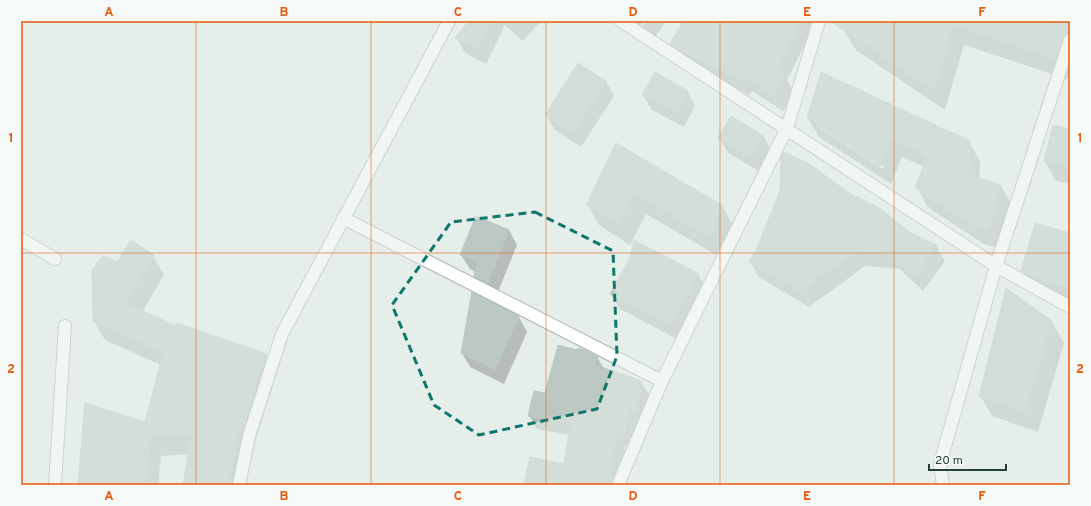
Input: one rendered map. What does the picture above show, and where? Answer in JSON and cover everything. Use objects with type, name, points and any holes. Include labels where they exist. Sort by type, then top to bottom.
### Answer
[{"type":"street","points":[[239,485],[249,436],[282,334],[449,21]]},
{"type":"street","points":[[621,21],[787,128],[996,266],[1070,307]]},
{"type":"street","points":[[618,485],[662,381],[787,128],[819,21]]},
{"type":"street","points":[[943,485],[940,464],[996,266],[1070,40]]},
{"type":"street","points":[[343,218],[662,381]]},
{"type":"street","points":[[21,239],[55,259]]},
{"type":"street","points":[[55,485],[64,326]]},
{"type":"highlighted area","points":[[535,212],[613,251],[617,356],[597,409],[479,435],[434,405],[392,305],[451,222]]},
{"type":"building","points":[[469,21],[492,21],[477,50],[455,38]]},
{"type":"building","points":[[683,21],[801,21],[777,70],[785,76],[774,97],[744,77],[741,81],[680,51],[670,44]]},
{"type":"building","points":[[830,21],[1070,21],[1070,27],[1068,33],[1063,38],[1056,60],[953,26],[934,91]]},
{"type":"building","points":[[578,63],[606,81],[573,133],[545,115]]},
{"type":"building","points":[[655,72],[688,91],[676,113],[642,95]]},
{"type":"building","points":[[821,72],[970,141],[969,175],[1001,185],[988,230],[973,226],[915,187],[928,156],[892,139],[880,166],[807,118]]},
{"type":"building","points":[[731,116],[764,136],[751,157],[718,138]]},
{"type":"building","points":[[1053,125],[1070,129],[1070,167],[1044,161]]},
{"type":"building","points":[[616,143],[723,206],[711,239],[635,194],[618,225],[586,205]]},
{"type":"building","points":[[783,152],[808,163],[849,193],[879,208],[911,233],[937,245],[915,277],[890,255],[856,252],[800,292],[749,262],[757,248],[780,191],[781,156]]},
{"type":"building","points":[[476,216],[509,230],[488,283],[474,277],[477,261],[460,255]]},
{"type":"building","points":[[1035,223],[1070,233],[1070,287],[1028,275],[1021,271]]},
{"type":"building","points":[[131,240],[154,255],[126,303],[176,326],[177,323],[267,354],[256,384],[242,434],[238,433],[229,485],[183,485],[191,435],[151,437],[147,485],[78,484],[85,403],[145,422],[163,353],[93,321],[92,270],[103,256],[117,262]]},
{"type":"building","points":[[634,240],[699,274],[671,326],[610,294],[630,258]]},
{"type":"building","points":[[1006,288],[1052,321],[1026,412],[979,396]]},
{"type":"building","points":[[472,292],[519,316],[495,370],[461,353]]},
{"type":"building","points":[[558,345],[577,350],[578,348],[584,350],[598,357],[595,365],[642,381],[640,384],[643,386],[636,412],[629,411],[625,434],[618,432],[611,474],[614,474],[611,485],[524,485],[530,457],[564,464],[570,424],[528,416],[534,391],[545,393]]}]
